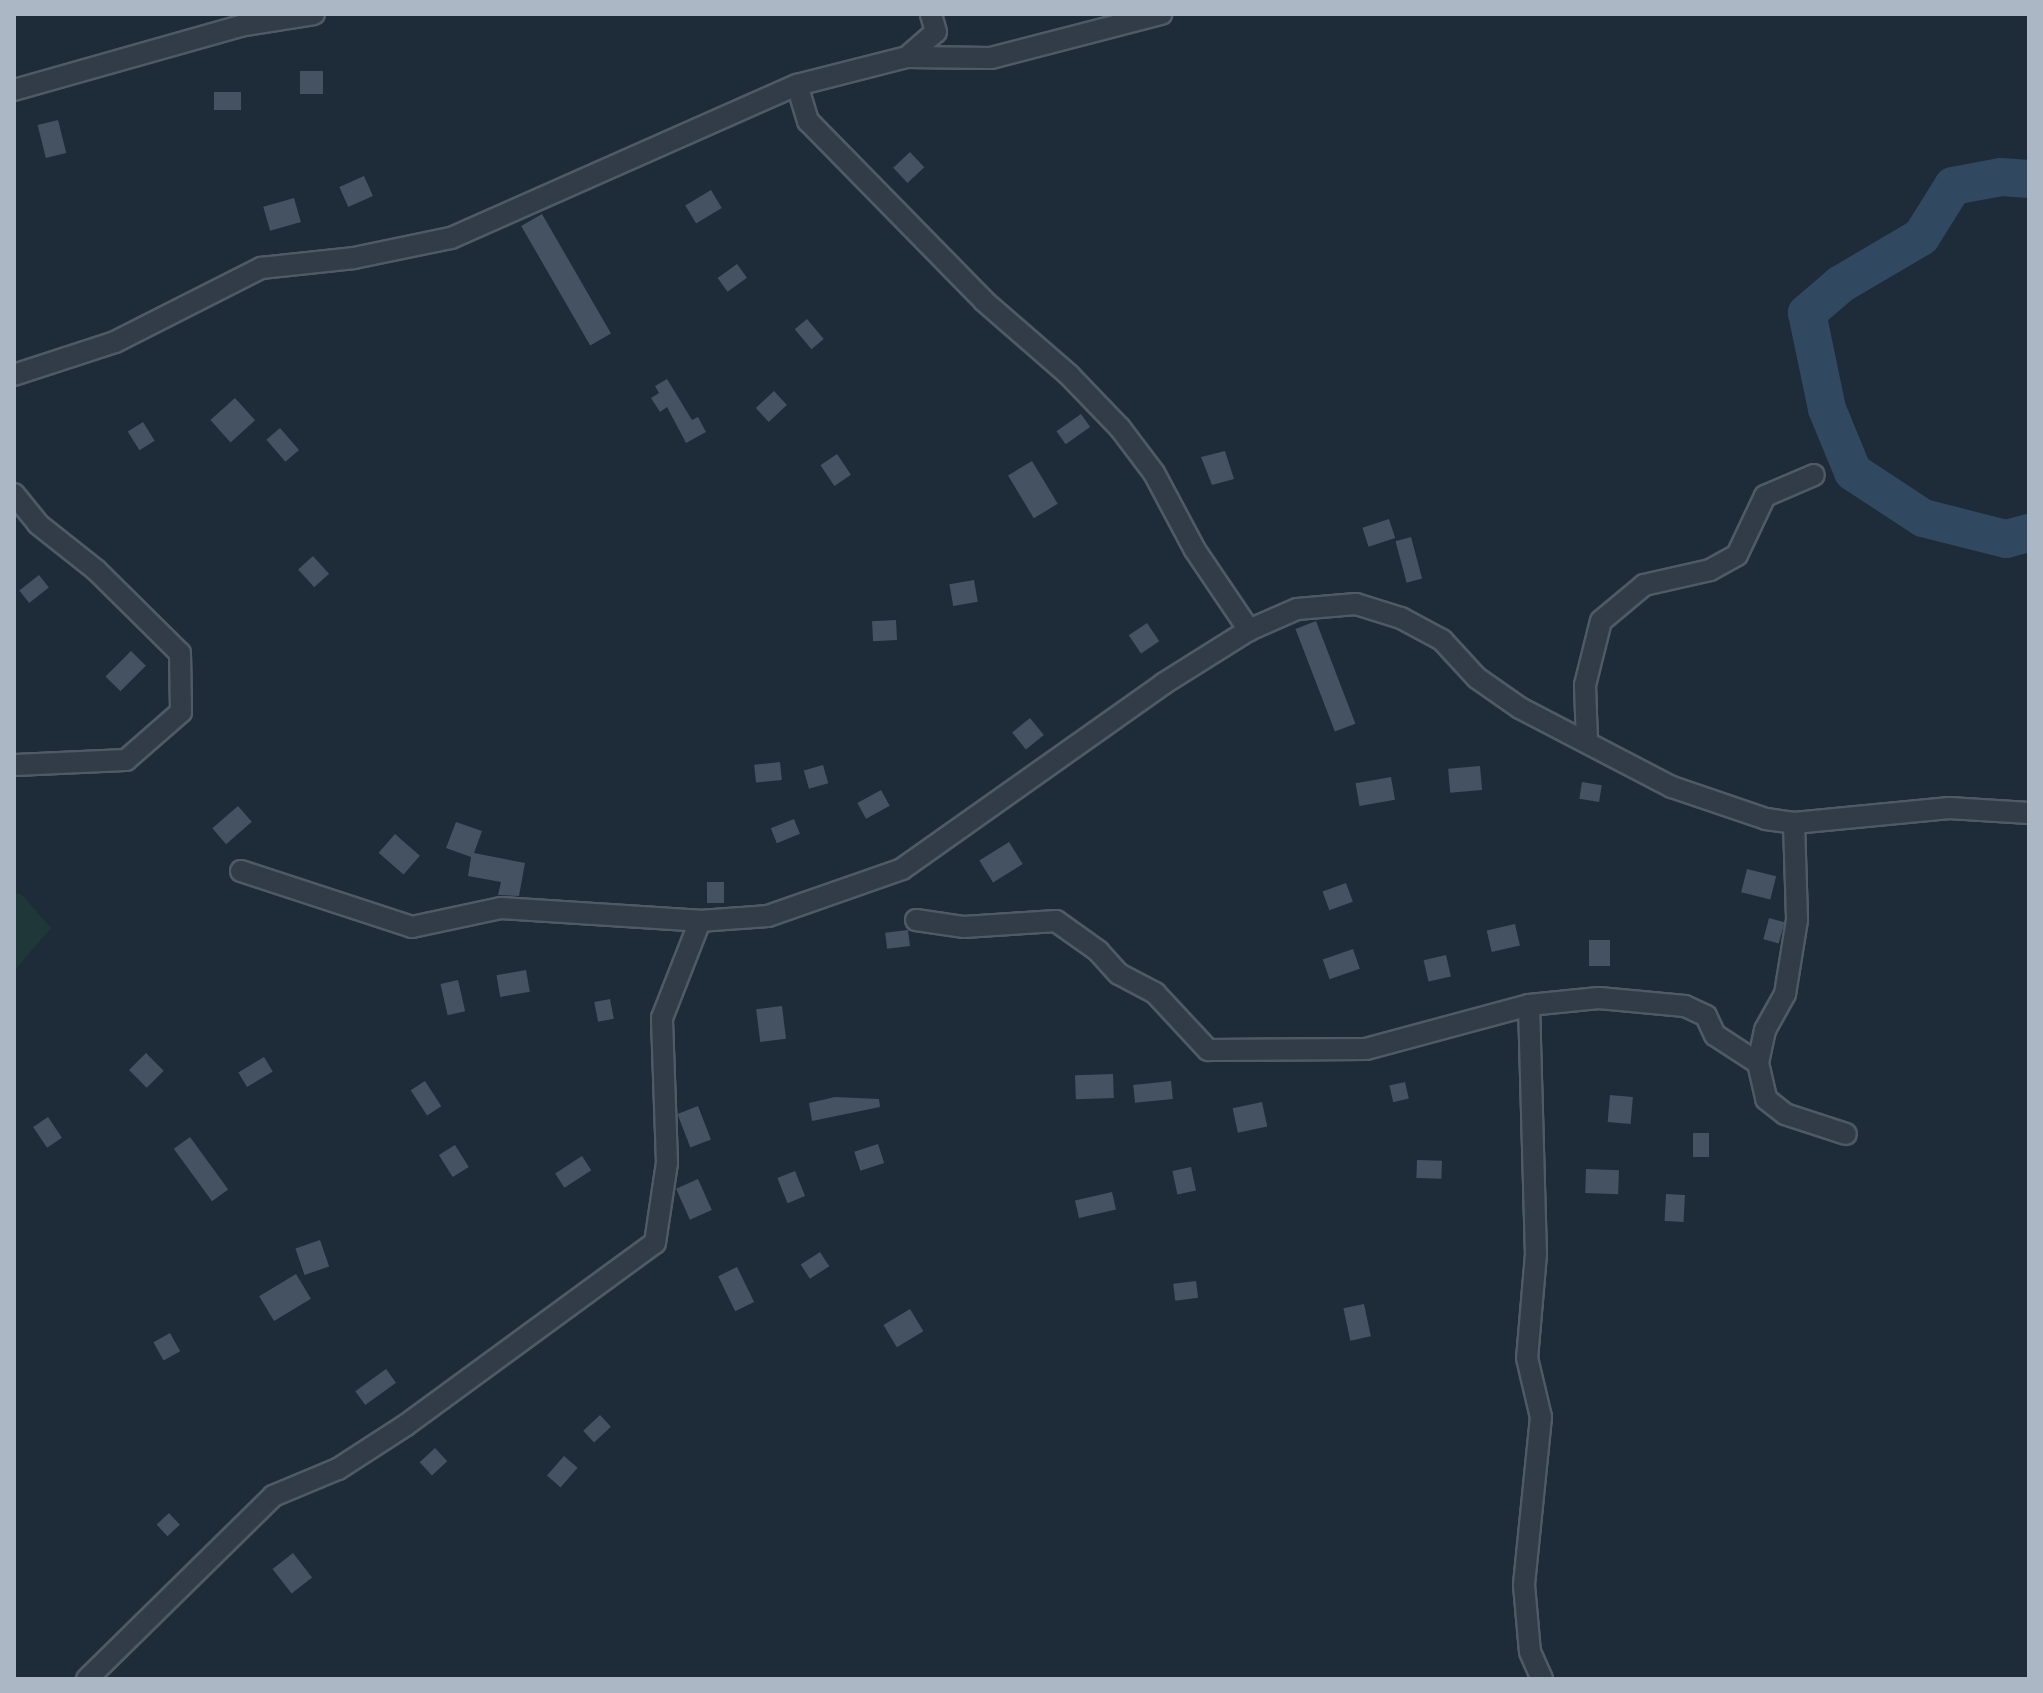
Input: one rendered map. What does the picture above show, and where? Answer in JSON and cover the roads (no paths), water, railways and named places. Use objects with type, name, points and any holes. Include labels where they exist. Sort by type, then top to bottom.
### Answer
[{"type":"street","points":[[14,90],[166,44],[314,14]]},
{"type":"street","points":[[907,57],[936,32],[931,14]]},
{"type":"street","points":[[14,375],[115,342],[261,268],[354,258],[451,238],[797,85],[907,57],[991,58],[1161,14]]},
{"type":"street","points":[[797,85],[808,121],[984,301],[1069,375],[1120,428],[1154,473],[1195,550],[1249,630]]},
{"type":"street","points":[[1587,742],[1585,685],[1601,621],[1644,585],[1710,570],[1737,555],[1765,496],[1814,475]]},
{"type":"street","points":[[14,494],[38,524],[96,570],[180,653],[181,712],[126,760],[14,765]]},
{"type":"street","points":[[241,871],[412,927],[501,908],[700,921],[768,916],[902,869],[1163,684],[1249,630],[1297,609],[1356,604],[1401,618],[1442,640],[1477,678],[1520,708],[1672,787],[1766,819],[1794,823],[1949,808],[2029,813]]},
{"type":"street","points":[[1794,823],[1797,920],[1785,994],[1765,1030],[1758,1063],[1766,1099],[1785,1114],[1846,1134]]},
{"type":"street","points":[[916,920],[964,927],[1056,921],[1098,951],[1119,974],[1155,993],[1208,1050],[1366,1049],[1529,1005],[1599,998],[1685,1006],[1706,1016],[1715,1035],[1758,1063]]},
{"type":"street","points":[[87,1679],[273,1496],[338,1469],[406,1425],[655,1243],[667,1163],[662,1018],[700,921]]},
{"type":"street","points":[[1529,1005],[1536,1254],[1527,1358],[1541,1417],[1524,1585],[1530,1652],[1542,1679]]},
{"type":"waterway","points":[[2029,179],[2001,177],[1953,186],[1921,237],[1841,284],[1807,313],[1827,409],[1853,472],[1923,518],[2006,539],[2029,533]]}]
